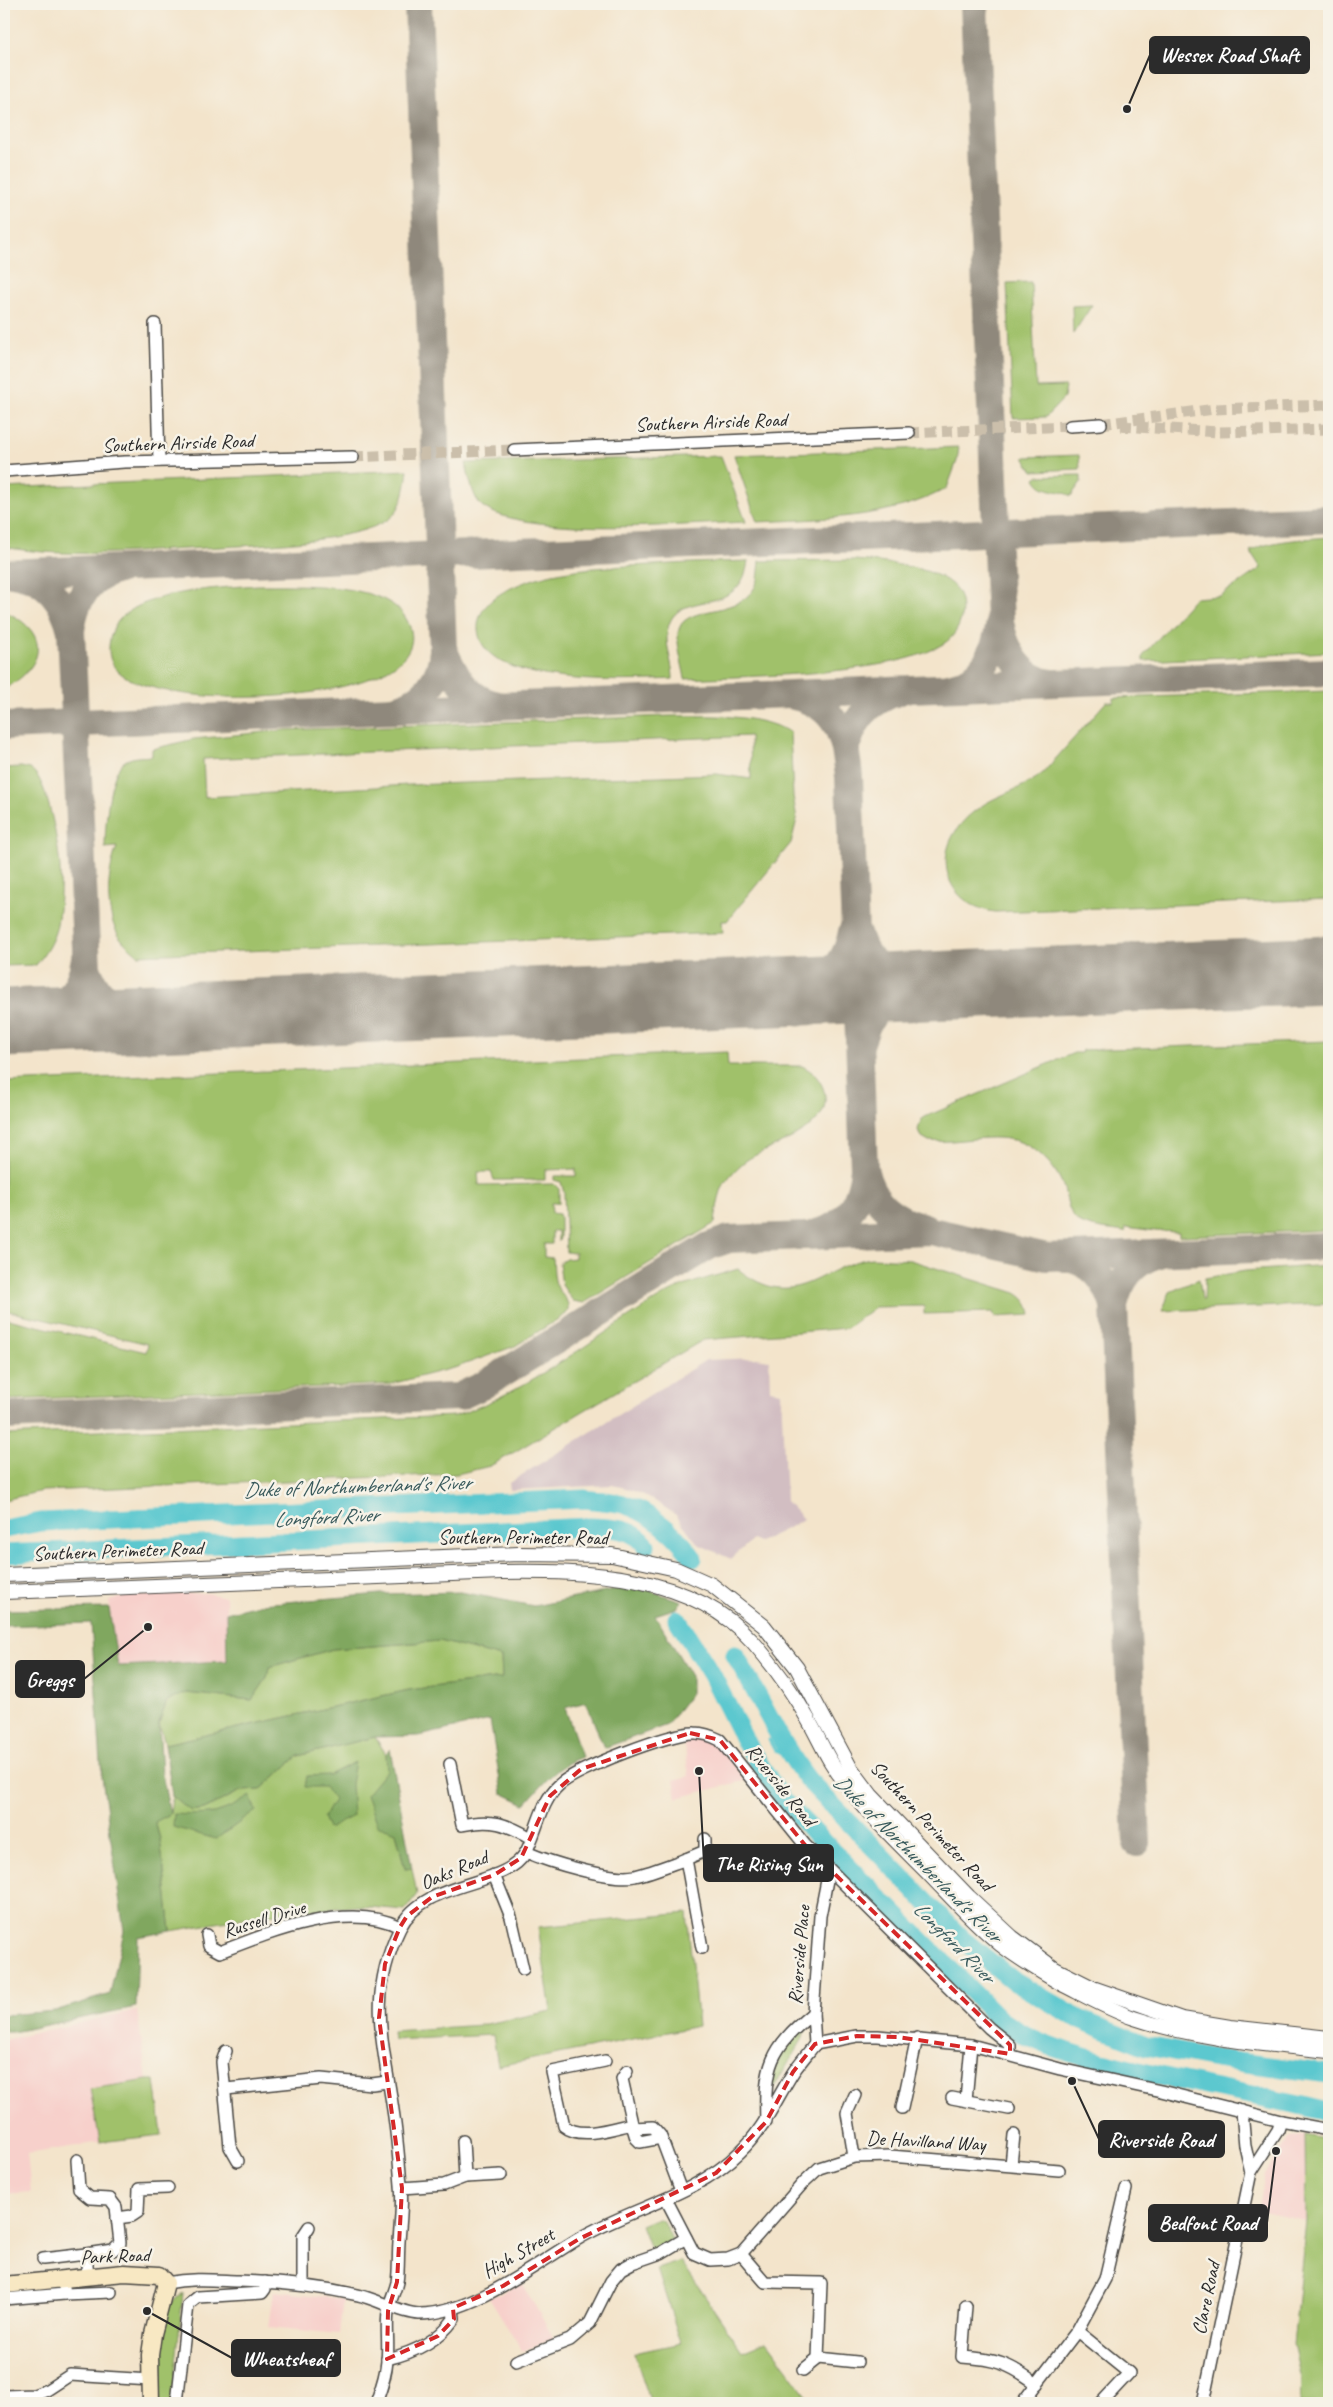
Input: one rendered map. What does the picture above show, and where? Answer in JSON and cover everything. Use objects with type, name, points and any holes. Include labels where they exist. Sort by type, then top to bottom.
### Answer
[{"type":"main road","name":"Park Road","points":[[4,2285],[64,2287],[88,2277],[146,2272],[159,2274],[166,2282]]},
{"type":"main road","points":[[151,2403],[150,2355],[153,2334],[166,2282]]},
{"type":"street","points":[[155,324],[159,461]]},
{"type":"street","points":[[1070,426],[1101,424]]},
{"type":"street","name":"Southern Airside Road","points":[[514,450],[909,432]]},
{"type":"street","name":"Southern Airside Road","points":[[4,471],[159,461],[353,457]]},
{"type":"street","name":"Southern Perimeter Road","points":[[4,1576],[518,1554],[612,1555],[676,1569],[712,1585],[764,1626],[797,1668],[850,1767],[871,1795],[969,1897],[1012,1937],[1055,1969],[1093,1988],[1182,2019],[1230,2027],[1329,2038]]},
{"type":"street","name":"Southern Perimeter Road","points":[[4,1592],[560,1571],[641,1582],[680,1592],[719,1614],[736,1626],[753,1642],[779,1675],[808,1719],[830,1761],[863,1806],[974,1920],[1001,1945],[1036,1970],[1087,1997],[1133,2018],[1224,2039],[1329,2051]]},
{"type":"street","name":"Oaks Road","points":[[376,2403],[384,2380],[388,2359],[388,2311],[397,2282],[402,2188],[393,2109],[380,2041],[379,2002],[385,1964],[400,1927],[408,1916],[432,1897],[513,1865],[526,1852],[550,1796],[559,1785],[582,1769],[648,1744],[690,1733],[708,1735]]},
{"type":"street","name":"Riverside Road","points":[[708,1735],[720,1740],[804,1845],[989,2028],[1010,2045],[1010,2054]]},
{"type":"street","points":[[450,1764],[456,1827],[497,1822],[508,1825],[532,1838]]},
{"type":"street","points":[[526,1852],[540,1858],[612,1876],[633,1876],[705,1851],[705,1839]]},
{"type":"street","points":[[686,1859],[702,1948]]},
{"type":"street","name":"Riverside Place","points":[[815,2044],[813,2013],[820,1916],[829,1870]]},
{"type":"street","points":[[494,1874],[511,1917],[523,1969]]},
{"type":"street","name":"Russell Drive","points":[[207,1935],[209,1946],[220,1952],[283,1928],[327,1920],[368,1917],[385,1920],[400,1927]]},
{"type":"street","points":[[766,2122],[765,2099],[770,2063],[785,2037],[813,2013]]},
{"type":"street","points":[[815,2044],[857,2036],[917,2038],[971,2045],[1060,2069],[1242,2111],[1281,2122],[1329,2130]]},
{"type":"street","points":[[902,2108],[917,2038]]},
{"type":"street","name":"High Street","points":[[166,2282],[192,2278],[304,2285],[346,2292],[390,2304],[417,2314],[453,2308],[502,2286],[579,2239],[666,2199],[716,2173],[740,2152],[766,2122],[793,2072],[815,2044]]},
{"type":"street","points":[[966,2100],[971,2045]]},
{"type":"street","points":[[226,2051],[222,2062],[230,2147],[238,2161]]},
{"type":"street","points":[[605,2061],[552,2072],[564,2126],[571,2132],[587,2132],[633,2126],[653,2127],[661,2138],[681,2191]]},
{"type":"street","points":[[627,2071],[622,2079],[633,2126]]},
{"type":"street","points":[[226,2089],[322,2080],[372,2084],[387,2082]]},
{"type":"street","points":[[854,2157],[847,2113],[855,2095]]},
{"type":"street","points":[[952,2098],[1009,2109]]},
{"type":"street","name":"Clare Road","points":[[1242,2111],[1245,2146],[1251,2172]]},
{"type":"street","name":"Clare Road","points":[[1203,2403],[1251,2172],[1278,2130],[1281,2122]]},
{"type":"street","points":[[1011,2165],[1014,2135]]},
{"type":"street","points":[[463,2141],[465,2177]]},
{"type":"street","name":"De Havilland Way","points":[[741,2254],[804,2182],[819,2168],[854,2157],[890,2156],[1058,2170]]},
{"type":"street","points":[[43,2258],[113,2250],[120,2243],[116,2207],[110,2199],[90,2198],[79,2189],[77,2160]]},
{"type":"street","points":[[402,2188],[444,2185],[465,2177],[501,2176]]},
{"type":"street","points":[[117,2218],[132,2216],[138,2212],[139,2189],[168,2188]]},
{"type":"street","points":[[1022,2403],[1078,2331],[1105,2279],[1126,2190]]},
{"type":"street","points":[[666,2199],[694,2254],[705,2259],[722,2260],[741,2254],[765,2282],[821,2283],[818,2358]]},
{"type":"street","points":[[304,2285],[303,2236],[309,2227]]},
{"type":"street","points":[[516,2361],[570,2340],[590,2323],[611,2281],[621,2269],[661,2253],[686,2238]]},
{"type":"street","points":[[86,2254],[88,2277]]},
{"type":"street","points":[[177,2403],[188,2305],[198,2297],[262,2293],[266,2289],[265,2282]]},
{"type":"street","points":[[64,2287],[111,2292]]},
{"type":"street","name":"Park Road","points":[[4,2299],[64,2287]]},
{"type":"street","points":[[966,2306],[962,2357],[996,2360],[1009,2365],[1037,2384]]},
{"type":"street","points":[[388,2359],[423,2346],[438,2336],[454,2319],[453,2308]]},
{"type":"street","points":[[1078,2331],[1128,2373],[1101,2403]]},
{"type":"street","points":[[803,2370],[818,2358],[857,2362]]},
{"type":"street","points":[[4,2396],[34,2395],[47,2390],[70,2375],[151,2380]]},
{"type":"highlighted area","points":[[690,1733],[720,1740],[805,1845],[1010,2045],[1010,2054],[898,2037],[857,2036],[815,2044],[793,2072],[766,2122],[716,2173],[579,2239],[503,2286],[453,2308],[454,2319],[438,2336],[387,2359],[388,2311],[397,2282],[402,2188],[379,2018],[385,1964],[400,1927],[407,1916],[432,1897],[494,1875],[521,1858],[550,1796],[581,1769]]},
{"type":"shaded area","points":[[757,1358],[769,1360],[770,1390],[781,1392],[786,1501],[803,1519],[759,1542],[752,1540],[731,1559],[698,1544],[676,1515],[649,1497],[626,1488],[612,1485],[510,1490],[509,1483],[706,1360]]},
{"type":"shaded area","points":[[207,1593],[226,1597],[227,1661],[118,1666],[109,1601],[125,1596]]},
{"type":"shaded area","points":[[709,1738],[747,1780],[677,1798],[674,1780],[689,1776],[684,1741]]},
{"type":"shaded area","points":[[137,2010],[147,2080],[91,2089],[100,2142],[27,2154],[31,2192],[4,2194],[4,2040]]},
{"type":"shaded area","points":[[1305,2135],[1306,2221],[1258,2211],[1265,2174],[1290,2136]]},
{"type":"shaded area","points":[[522,2283],[554,2339],[522,2351],[489,2298]]},
{"type":"shaded area","points":[[274,2291],[343,2299],[339,2334],[269,2327]]},
{"type":"green space","points":[[1031,282],[1036,387],[1066,386],[1064,398],[1046,417],[1013,418],[1007,283]]},
{"type":"green space","points":[[1092,305],[1073,334],[1072,306]]},
{"type":"green space","points":[[959,447],[957,461],[947,488],[926,498],[903,506],[855,516],[757,522],[734,455]]},
{"type":"green space","points":[[1079,455],[1080,469],[1033,471],[1025,459],[1025,457]]},
{"type":"green space","points":[[721,456],[746,522],[609,527],[569,526],[503,516],[479,503],[466,463]]},
{"type":"green space","points":[[408,470],[403,497],[394,515],[373,527],[327,538],[273,544],[129,552],[53,553],[4,547],[4,488]]},
{"type":"green space","points":[[1081,475],[1081,482],[1071,496],[1042,486],[1035,478],[1038,476]]},
{"type":"green space","points":[[1329,537],[1329,652],[1143,661],[1143,656],[1194,598],[1220,596],[1261,568],[1250,551],[1278,542]]},
{"type":"green space","points":[[854,560],[912,567],[941,577],[952,585],[959,594],[962,608],[960,622],[954,634],[949,640],[935,649],[917,656],[871,666],[802,674],[685,679],[678,635],[684,621],[704,612],[730,606],[742,600],[751,592],[758,580],[760,561]]},
{"type":"green space","points":[[748,561],[742,580],[733,591],[720,598],[681,610],[672,619],[667,640],[673,679],[592,680],[559,677],[528,671],[502,662],[484,647],[478,626],[481,613],[494,598],[511,588],[545,576],[581,569]]},
{"type":"green space","points":[[258,585],[335,588],[375,596],[391,604],[403,614],[411,644],[392,667],[353,684],[301,694],[245,697],[190,694],[145,685],[117,670],[113,665],[109,654],[109,647],[113,629],[127,613],[143,604],[182,593]]},
{"type":"green space","points":[[4,611],[19,619],[30,629],[36,639],[37,649],[35,660],[28,670],[18,680],[4,689]]},
{"type":"green space","points":[[1329,691],[1329,899],[996,912],[981,909],[968,903],[953,887],[947,871],[947,851],[950,841],[961,824],[976,810],[992,800],[1027,784],[1043,773],[1106,702],[1114,702],[1114,698]]},
{"type":"green space","points":[[670,716],[716,716],[762,721],[790,732],[793,796],[797,819],[791,843],[727,921],[722,921],[723,933],[138,955],[119,936],[114,926],[109,903],[109,880],[117,847],[105,848],[106,828],[111,788],[119,767],[131,758],[152,756],[152,749],[194,739],[285,730]],"holes":[[[750,736],[751,779],[717,774],[409,785],[205,797],[203,759]]]},
{"type":"green space","points":[[21,767],[32,770],[38,777],[48,801],[59,858],[59,907],[56,929],[45,952],[36,965],[4,966],[4,768]]},
{"type":"green space","points":[[1329,1041],[1329,1230],[1179,1236],[1179,1232],[1126,1227],[1125,1232],[1093,1227],[1077,1221],[1070,1211],[1061,1181],[1054,1169],[1039,1153],[1027,1145],[1009,1139],[998,1138],[929,1141],[922,1137],[918,1130],[921,1120],[925,1117],[1074,1053],[1081,1053],[1082,1050]]},
{"type":"green space","points":[[727,1052],[728,1066],[802,1066],[810,1070],[819,1080],[824,1091],[825,1104],[820,1116],[811,1126],[784,1142],[757,1154],[736,1169],[726,1181],[721,1191],[715,1223],[584,1303],[573,1301],[562,1285],[559,1263],[566,1259],[575,1258],[575,1253],[566,1252],[564,1193],[561,1182],[554,1180],[554,1176],[576,1176],[576,1169],[545,1170],[545,1180],[494,1180],[491,1172],[478,1172],[479,1185],[554,1184],[559,1189],[559,1203],[551,1203],[552,1213],[559,1214],[560,1217],[560,1238],[558,1241],[558,1231],[552,1231],[552,1244],[544,1244],[544,1257],[553,1258],[556,1283],[567,1302],[568,1310],[566,1314],[515,1346],[457,1367],[391,1384],[4,1400],[4,1318],[146,1352],[148,1344],[4,1310],[4,1082]]},
{"type":"green space","points":[[872,1258],[910,1260],[1016,1293],[1026,1302],[1030,1308],[1031,1315],[995,1317],[993,1312],[924,1314],[924,1306],[875,1307],[847,1328],[703,1340],[490,1466],[457,1474],[42,1491],[4,1500],[4,1435],[455,1416],[484,1405],[538,1376],[640,1310],[683,1286],[738,1269],[758,1282],[776,1288],[792,1288],[854,1262]]},
{"type":"green space","points":[[1329,1265],[1329,1304],[1162,1311],[1170,1292],[1199,1279],[1202,1299],[1204,1300],[1205,1278],[1245,1271]]},
{"type":"green space","points":[[635,1586],[682,1601],[677,1608],[655,1615],[691,1676],[691,1693],[667,1725],[604,1748],[586,1702],[565,1708],[582,1757],[557,1770],[525,1804],[502,1793],[490,1720],[419,1736],[375,1737],[298,1756],[260,1790],[241,1791],[204,1809],[191,1811],[172,1796],[165,1744],[409,1690],[502,1678],[501,1657],[440,1641],[333,1649],[269,1667],[267,1678],[252,1700],[186,1693],[167,1701],[159,1723],[162,1774],[170,1814],[155,1822],[160,1839],[171,1931],[138,1937],[136,2007],[13,2032],[4,2032],[4,2015],[55,2011],[110,1994],[124,1931],[102,1777],[91,1623],[4,1626],[4,1610],[109,1608],[118,1666],[227,1661],[226,1613],[262,1604],[380,1594],[461,1592],[534,1606]]},
{"type":"green space","points":[[440,1641],[501,1657],[502,1678],[409,1690],[165,1744],[159,1723],[167,1701],[186,1693],[252,1700],[267,1678],[269,1667],[333,1649]]},
{"type":"green space","points":[[375,1737],[386,1754],[396,1832],[405,1869],[412,1868],[417,1894],[405,1910],[358,1906],[256,1916],[171,1931],[160,1839],[155,1821],[170,1814],[172,1796],[191,1811],[204,1809],[241,1791],[260,1790],[298,1756]]},
{"type":"green space","points":[[390,1749],[412,1868],[405,1869],[396,1832],[377,1825],[366,1795],[387,1770],[386,1754]]},
{"type":"green space","points":[[355,1762],[351,1784],[353,1816],[328,1829],[323,1817],[334,1800],[325,1787],[305,1787],[307,1776],[329,1775]]},
{"type":"green space","points":[[250,1796],[256,1811],[216,1839],[173,1827],[174,1814],[196,1815],[214,1813],[222,1811]]},
{"type":"green space","points":[[687,1913],[698,2026],[498,2066],[493,2035],[393,2040],[392,2031],[481,2025],[551,2011],[538,1927]]},
{"type":"green space","points":[[803,2027],[806,2027],[802,2040],[769,2096],[778,2058],[787,2044]]},
{"type":"green space","points":[[155,2080],[162,2135],[100,2142],[90,2089]]},
{"type":"green space","points":[[1305,2135],[1329,2140],[1329,2403],[1300,2403],[1301,2379],[1293,2345],[1306,2221]]},
{"type":"green space","points":[[658,2218],[662,2219],[672,2239],[666,2244],[650,2249],[641,2225]]},
{"type":"green space","points":[[681,2261],[742,2351],[766,2341],[808,2397],[807,2403],[651,2403],[634,2353],[681,2343],[657,2269]]},
{"type":"green space","points":[[183,2293],[172,2403],[159,2403],[158,2360],[161,2328],[173,2302]]},
{"type":"waterway","name":"Duke of Northumberland's River","points":[[4,1529],[41,1522],[585,1499],[623,1504],[644,1513],[671,1533],[693,1558]]},
{"type":"waterway","name":"Longford River","points":[[4,1554],[590,1527],[613,1528],[627,1532],[640,1539],[646,1545]]},
{"type":"waterway","name":"Longford River","points":[[677,1619],[712,1675],[747,1745],[783,1801],[1000,2020],[1038,2041],[1064,2051],[1106,2063],[1161,2077],[1329,2112]]},
{"type":"waterway","name":"Duke of Northumberland's River","points":[[735,1655],[779,1735],[808,1780],[963,1940],[1015,1982],[1079,2019],[1146,2046],[1216,2059],[1329,2074]]},
{"type":"waterway","points":[[769,1740],[775,1751],[789,1756]]},
{"type":"taxiway","points":[[395,709],[415,700],[430,687],[439,670],[443,649],[418,4]]},
{"type":"taxiway","points":[[974,4],[1000,622],[1002,633],[1016,662],[1032,676],[1041,681],[1052,683]]},
{"type":"taxiway","points":[[4,573],[1329,519]]},
{"type":"taxiway","points":[[118,570],[98,579],[84,593],[75,610],[71,631],[87,968],[95,986],[106,999],[118,1007],[148,1015],[200,1015]]},
{"type":"taxiway","points":[[17,574],[37,581],[53,594],[64,611],[71,631]]},
{"type":"taxiway","points":[[952,686],[963,683],[980,670],[991,653],[1000,622]]},
{"type":"taxiway","points":[[443,649],[457,676],[470,692],[478,698],[498,705]]},
{"type":"taxiway","points":[[4,726],[1329,672]]},
{"type":"taxiway","points":[[846,751],[852,731],[863,714],[878,701],[898,692]]},
{"type":"taxiway","points":[[794,696],[821,707],[830,715],[841,736],[845,749],[849,777],[864,1168],[860,1190],[851,1209],[837,1224],[827,1230],[816,1233]]},
{"type":"taxiway","points":[[738,993],[738,991],[792,988],[809,984],[824,977],[836,967],[846,952],[852,932]]},
{"type":"taxiway","points":[[857,934],[867,955],[883,971],[903,981],[926,984]]},
{"type":"taxiway","points":[[24,1023],[47,1014],[65,1001],[78,982],[85,958]]},
{"type":"taxiway","points":[[861,1042],[867,1025],[875,1012],[901,992],[915,988],[976,984]]},
{"type":"taxiway","points":[[864,1168],[872,1190],[885,1207],[893,1214],[913,1224],[925,1227]]},
{"type":"taxiway","points":[[4,1416],[458,1397],[482,1386],[709,1246],[729,1239],[931,1231],[1047,1257],[1329,1246]]},
{"type":"taxiway","points":[[1137,1843],[1114,1306],[1120,1288],[1129,1273],[1142,1262],[1159,1254]]},
{"type":"taxiway","points":[[1065,1258],[1083,1263],[1091,1268],[1103,1281],[1114,1306]]},
{"type":"runway","points":[[4,1023],[1329,970]]},
{"type":"tunnel","points":[[1101,424],[1215,409],[1329,405]]},
{"type":"tunnel","points":[[909,433],[1070,426]]},
{"type":"tunnel","points":[[1121,426],[1220,432],[1329,429]]},
{"type":"tunnel","points":[[353,457],[514,450]]},
{"type":"place","name":"Wessex Road Shaft","points":[[1127,109]]},
{"type":"place","name":"Greggs","points":[[148,1627]]},
{"type":"place","name":"The Rising Sun","points":[[699,1771]]},
{"type":"place","name":"Riverside Road","points":[[1072,2081]]},
{"type":"place","name":"Bedfont Road","points":[[1276,2151]]},
{"type":"place","name":"Wheatsheaf","points":[[147,2311]]}]
